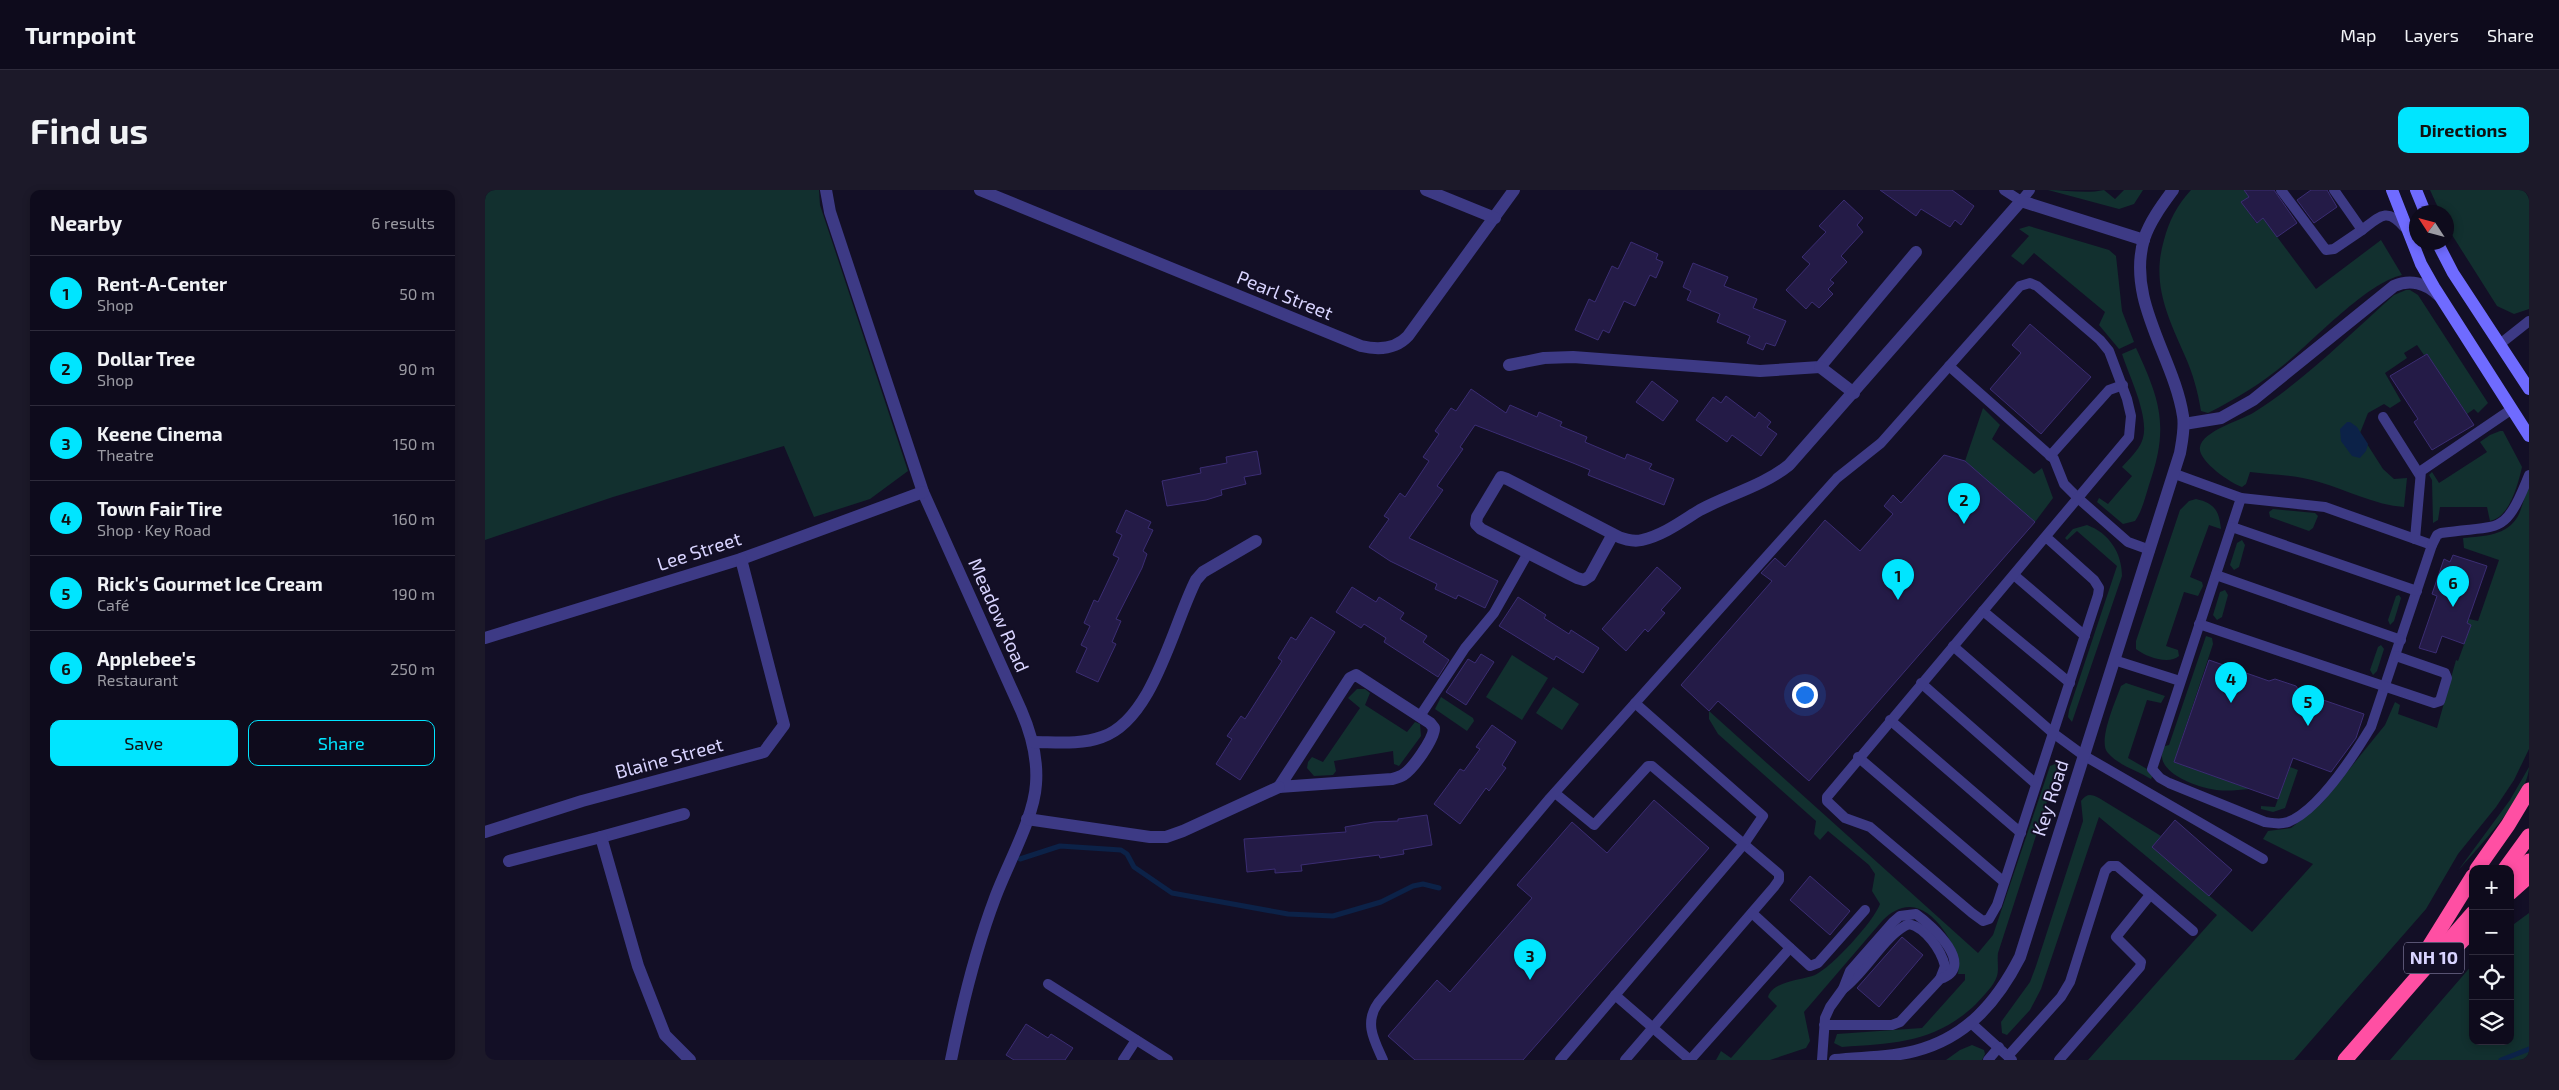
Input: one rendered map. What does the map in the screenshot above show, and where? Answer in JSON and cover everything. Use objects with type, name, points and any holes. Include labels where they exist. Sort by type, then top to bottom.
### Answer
[{"type":"highway","points":[[2480,865],[2529,790]]},
{"type":"highway","points":[[2508,865],[2529,836]]},
{"type":"highway","points":[[2514,874],[2529,861]]},
{"type":"highway","points":[[2514,889],[2529,876]]},
{"type":"highway","points":[[2396,1002],[2469,883]]},
{"type":"highway","name":"NH 10","points":[[2345,1060],[2469,918]]},
{"type":"highway","points":[[2396,1002],[2469,934]]},
{"type":"street","name":"Meadow Road","points":[[826,190],[830,212],[923,492],[1017,701],[1033,742],[1036,784],[1027,819],[981,936],[966,987],[951,1060]]},
{"type":"street","name":"Pearl Street","points":[[980,190],[1361,346],[1374,349],[1389,348],[1405,340],[1514,190]]},
{"type":"street","points":[[1426,190],[1495,218]]},
{"type":"street","points":[[2173,190],[2157,212],[2144,240],[2141,269],[2147,312],[2179,398],[2183,429],[2221,418],[2253,400],[2394,286],[2402,282],[2420,284],[2433,290],[2440,298]]},
{"type":"street","points":[[2392,190],[2421,264],[2440,298],[2529,436]]},
{"type":"street","points":[[2416,190],[2422,205]]},
{"type":"street","points":[[1613,534],[1590,576],[1584,580],[1481,529],[1477,524],[1477,517],[1501,477],[1613,534],[1622,539],[1641,540],[1669,529],[1708,507],[1776,476],[1789,465],[2021,201],[2144,240]]},
{"type":"street","points":[[2441,250],[2453,273],[2529,389]]},
{"type":"street","points":[[1820,367],[1916,252]]},
{"type":"street","points":[[1509,366],[1544,358],[1573,357],[1760,371],[1820,367],[1854,393]]},
{"type":"street","name":"Key Road","points":[[1835,1060],[1915,1056],[1961,1032],[1998,994],[2020,957],[2083,755],[2175,474],[2183,429]]},
{"type":"street","name":"Lee Street","points":[[485,638],[741,558],[923,492]]},
{"type":"street","points":[[1033,742],[1089,741],[1120,729],[1135,713],[1150,690],[1196,580],[1203,572],[1256,541]]},
{"type":"street","name":"Blaine Street","points":[[485,832],[582,801],[764,752],[784,724],[741,558]]},
{"type":"street","points":[[1027,819],[1149,837],[1166,837],[1279,787],[1392,779],[1403,776],[1433,735],[1434,728],[1420,716],[1356,675],[1350,678],[1279,787]]},
{"type":"street","points":[[509,861],[684,814]]},
{"type":"street","points":[[601,837],[638,966],[665,1035],[690,1060]]},
{"type":"lane","points":[[2004,190],[2021,201],[2031,190]]},
{"type":"lane","points":[[2281,190],[2326,250],[2334,249],[2384,215],[2394,216],[2407,230]]},
{"type":"lane","points":[[2334,190],[2362,230]]},
{"type":"lane","points":[[1383,1060],[1371,1032],[1370,1021],[1373,1010],[1555,793],[1837,478],[1881,444],[2020,286],[2030,283],[2037,286],[2100,340],[2116,364],[2131,416],[2129,437],[2079,499],[2046,537],[1921,683],[1827,797],[1827,802],[1841,815],[1870,828],[1972,913],[1983,920],[1989,919],[1993,913],[2021,833],[2099,595],[2097,583],[2046,537]]},
{"type":"lane","points":[[2500,344],[2529,321]]},
{"type":"lane","points":[[1949,366],[2050,456],[2057,464],[2064,484],[2079,499],[2128,542],[2150,550]]},
{"type":"lane","points":[[2050,456],[2109,390],[2123,385]]},
{"type":"lane","points":[[2419,474],[2512,409]]},
{"type":"lane","points":[[2383,417],[2419,474],[2415,539]]},
{"type":"lane","points":[[2175,474],[2241,498],[2325,507],[2432,545]]},
{"type":"lane","points":[[2241,498],[2152,769],[2154,773],[2178,786],[2265,822],[2276,824],[2287,822],[2298,816],[2324,792],[2371,727],[2386,688],[2432,545],[2437,535],[2491,528],[2503,522],[2515,510],[2529,475]]},
{"type":"lane","points":[[2232,527],[2417,591]]},
{"type":"lane","points":[[1420,716],[1465,648],[1493,613],[1528,553]]},
{"type":"lane","points":[[2216,574],[2401,640]]},
{"type":"lane","points":[[2014,575],[2085,636]]},
{"type":"lane","points":[[1983,611],[2070,683]]},
{"type":"lane","points":[[2199,624],[2386,688],[2434,703],[2439,701],[2447,678],[2445,673],[2396,656]]},
{"type":"lane","points":[[1953,646],[2053,733],[2083,755],[2263,859]]},
{"type":"lane","points":[[2115,660],[2180,681]]},
{"type":"lane","points":[[1921,683],[2036,784]]},
{"type":"lane","points":[[1560,1060],[1744,844],[1762,820],[1762,814],[1635,704]]},
{"type":"lane","points":[[1890,720],[2021,833]]},
{"type":"lane","points":[[1859,757],[2004,882]]},
{"type":"lane","points":[[1555,793],[1594,825],[1649,766],[1652,766],[1779,874],[1774,887],[1625,1060]]},
{"type":"lane","points":[[1971,1022],[2010,1058],[2061,997],[2070,982],[2105,871],[2110,866],[2117,866],[2193,932]]},
{"type":"lane","points":[[2059,1060],[2141,966],[2141,962],[2116,937],[2150,895]]},
{"type":"lane","points":[[1752,913],[1807,963],[1814,965],[1865,910]]},
{"type":"lane","points":[[1822,1060],[1824,1025],[1830,1007],[1843,989],[1850,971],[1900,916],[1916,914],[1934,929],[1951,951],[1954,959],[1953,972],[1949,976],[1939,979],[1906,1018],[1892,1025],[1824,1025]]},
{"type":"lane","points":[[1615,995],[1690,1060],[1790,948]]},
{"type":"lane","points":[[1048,984],[1168,1060]]},
{"type":"lane","points":[[1123,1060],[1135,1040]]},
{"type":"lane","points":[[1988,1060],[1999,1048]]},
{"type":"green space","points":[[485,190],[819,190],[820,205],[908,471],[870,499],[814,517],[784,446],[613,497],[485,540]]},
{"type":"green space","points":[[2048,190],[2083,192],[2104,190],[2115,199],[2124,190],[2143,190],[2134,204],[2119,209]]},
{"type":"green space","points":[[2191,190],[2244,190],[2249,197],[2242,202],[2256,223],[2263,218],[2316,289],[2381,240],[2402,275],[2388,280],[2358,300],[2286,363],[2258,384],[2208,413],[2201,411],[2193,376],[2167,314],[2160,286],[2159,271],[2160,256],[2168,226],[2178,207]]},
{"type":"green space","points":[[2430,190],[2524,190],[2529,198],[2529,309],[2514,314],[2497,306],[2454,238],[2454,205],[2437,205]]},
{"type":"green space","points":[[2029,226],[2109,250],[2116,256],[2122,311],[2134,342],[2119,349],[2099,325],[2105,312],[2034,253],[2023,265],[2011,256],[2029,236],[2019,229]]},
{"type":"green space","points":[[2410,290],[2418,295],[2488,403],[2478,413],[2474,409],[2467,414],[2427,354],[2424,355],[2417,345],[2404,353],[2407,358],[2385,373],[2401,401],[2390,408],[2384,404],[2368,413],[2360,433],[2383,469],[2394,479],[2407,478],[2404,507],[2382,503],[2319,482],[2294,477],[2250,472],[2246,484],[2242,487],[2230,481],[2209,464],[2200,452],[2203,441],[2208,436],[2214,431],[2253,413],[2290,387],[2394,295]]},
{"type":"green space","points":[[2136,348],[2145,367],[2156,400],[2160,430],[2159,447],[2141,509],[2135,521],[2123,524],[2097,502],[2099,498],[2108,504],[2132,476],[2122,467],[2136,452],[2142,441],[2144,421],[2134,385],[2122,354]]},
{"type":"green space","points":[[1983,408],[2000,425],[1992,439],[2034,474],[2042,468],[2053,498],[2035,522],[1965,461]]},
{"type":"green space","points":[[2503,431],[2522,467],[2508,507],[2497,518],[2490,521],[2487,507],[2440,507],[2438,520],[2433,523],[2432,480],[2429,475],[2432,472],[2439,483],[2487,452],[2480,442]]},
{"type":"green space","points":[[2529,486],[2529,749],[2514,780],[2496,807],[2458,854],[2426,909],[2294,1060],[2088,1060],[2217,915],[2099,817],[2041,989],[2030,1010],[2007,1035],[2002,1033],[2001,1022],[2030,982],[2036,966],[2083,821],[2081,801],[2087,795],[2099,798],[2161,836],[2152,847],[2252,932],[2313,864],[2263,839],[2268,831],[2291,828],[2321,804],[2385,725],[2395,702],[2400,705],[2398,714],[2437,728],[2456,660],[2458,661],[2471,625],[2467,623],[2469,619],[2478,621],[2499,560],[2464,548],[2463,538],[2494,534],[2508,528],[2518,516]]},
{"type":"green space","points":[[2196,499],[2215,508],[2221,529],[2209,525],[2190,577],[2202,582],[2203,586],[2198,596],[2184,592],[2166,646],[2178,650],[2179,656],[2169,660],[2157,659],[2136,649],[2136,641],[2180,510],[2189,501]]},
{"type":"green space","points":[[2273,509],[2315,513],[2318,516],[2313,528],[2309,531],[2270,517],[2269,512]]},
{"type":"green space","points":[[2087,525],[2102,533],[2113,545],[2120,559],[2122,576],[2072,722],[2068,717],[2069,710],[2117,566],[2077,531],[2067,540],[2065,538],[2073,529]]},
{"type":"green space","points":[[2242,540],[2245,545],[2239,567],[2234,570],[2230,565],[2237,543]]},
{"type":"green space","points":[[2225,590],[2228,595],[2222,617],[2217,620],[2213,615],[2220,592]]},
{"type":"green space","points":[[2399,595],[2401,598],[2394,621],[2390,625],[2388,620],[2396,596]]},
{"type":"green space","points":[[2206,636],[2212,638],[2213,644],[2174,762],[2250,789],[2216,790],[2204,787],[2176,775],[2163,762],[2162,755],[2165,746],[2169,745]]},
{"type":"green space","points":[[2381,645],[2384,649],[2377,671],[2373,675],[2370,670],[2378,647]]},
{"type":"green space","points":[[1512,655],[1548,678],[1522,720],[1486,697]]},
{"type":"green space","points":[[2126,683],[2165,696],[2161,703],[2147,700],[2128,758],[2154,773],[2151,779],[2117,761],[2105,748],[2108,721],[2121,686]]},
{"type":"green space","points":[[1553,687],[1579,704],[1562,730],[1536,713]]},
{"type":"green space","points":[[1357,689],[1365,689],[1370,693],[1365,705],[1407,732],[1415,722],[1420,724],[1421,736],[1399,766],[1394,764],[1393,751],[1334,761],[1336,771],[1333,775],[1314,776],[1307,768],[1308,762],[1312,757],[1323,762],[1360,708],[1348,698]]},
{"type":"green space","points":[[1441,697],[1473,718],[1474,721],[1467,731],[1435,709]]},
{"type":"green space","points":[[1709,711],[1978,953],[1993,935],[2050,766],[2055,764],[2056,774],[1998,953],[1996,980],[1976,1004],[1961,1017],[1945,1027],[1914,1039],[1842,1047],[1834,1043],[1837,1034],[1922,1028],[1965,980],[1965,974],[1958,974],[1956,954],[1945,932],[1937,922],[1929,914],[1919,909],[1902,908],[1883,920],[1804,1012],[1810,1041],[1806,1048],[1770,1060],[1716,1060],[1721,1051],[1731,1058],[1777,1006],[1768,997],[1775,988],[1781,984],[1815,975],[1831,963],[1861,932],[1880,904],[1872,891],[1875,874],[1869,865],[1828,831],[1820,840],[1814,834],[1816,821],[1718,734],[1709,719]]},
{"type":"green space","points":[[2290,767],[2298,770],[2285,808],[2273,812],[2261,809],[2261,806],[2275,807]]},
{"type":"green space","points":[[2529,767],[2527,779],[2511,807],[2457,872],[2510,800]]},
{"type":"green space","points":[[2529,913],[2529,1060],[2390,1060],[2469,969],[2469,1045],[2514,1045],[2514,924]]},
{"type":"green space","points":[[1972,1045],[1984,1050],[1985,1054],[1982,1060],[1946,1060],[1960,1050]]},
{"type":"water","points":[[2347,422],[2357,427],[2368,444],[2366,451],[2360,458],[2352,456],[2341,441],[2340,429]]},
{"type":"building","points":[[1880,190],[1952,190],[1974,206],[1961,225],[1955,220],[1950,227],[1921,209],[1916,216]]},
{"type":"building","points":[[2244,190],[2274,190],[2297,223],[2277,237],[2263,218],[2257,223],[2241,202],[2249,197]]},
{"type":"building","points":[[2311,190],[2327,190],[2337,207],[2314,223],[2297,200]]},
{"type":"building","points":[[1844,200],[1863,218],[1857,225],[1863,232],[1841,256],[1847,262],[1830,280],[1834,283],[1828,289],[1833,294],[1819,308],[1812,302],[1806,309],[1786,290],[1810,264],[1802,257],[1826,232],[1819,226]]},
{"type":"building","points":[[1631,242],[1658,254],[1656,259],[1663,262],[1656,278],[1650,275],[1635,306],[1624,301],[1609,333],[1603,330],[1598,340],[1575,330],[1589,299],[1595,302],[1612,266],[1618,269]]},
{"type":"building","points":[[1693,263],[1728,277],[1724,286],[1757,299],[1753,308],[1786,321],[1775,346],[1766,343],[1763,350],[1747,343],[1750,336],[1717,322],[1720,314],[1687,300],[1691,291],[1683,287]]},
{"type":"building","points":[[2030,324],[2091,377],[2041,434],[1990,389],[2021,353],[2012,345]]},
{"type":"building","points":[[2427,354],[2474,425],[2432,450],[2414,422],[2418,419],[2390,376]]},
{"type":"building","points":[[1652,381],[1678,401],[1663,421],[1636,402]]},
{"type":"building","points":[[1471,389],[1506,413],[1510,405],[1537,417],[1539,412],[1562,422],[1560,426],[1587,437],[1585,442],[1625,459],[1627,454],[1652,464],[1649,469],[1674,479],[1664,505],[1588,475],[1590,470],[1475,425],[1460,447],[1463,449],[1437,486],[1443,490],[1409,538],[1498,581],[1485,608],[1458,595],[1456,599],[1435,589],[1437,584],[1390,561],[1369,547],[1389,519],[1384,516],[1400,493],[1405,497],[1429,461],[1423,457],[1439,434],[1435,431],[1451,408],[1456,411]]},
{"type":"building","points":[[1726,396],[1755,418],[1759,412],[1771,422],[1767,427],[1777,434],[1761,456],[1732,435],[1727,442],[1696,420],[1713,397],[1721,403]]},
{"type":"building","points":[[1257,451],[1261,474],[1244,477],[1246,484],[1221,490],[1222,495],[1206,500],[1167,506],[1162,481],[1201,473],[1200,468],[1227,463],[1226,457]]},
{"type":"building","points":[[1944,455],[1965,461],[2035,522],[1809,781],[1718,701],[1709,711],[1681,685],[1772,581],[1761,573],[1775,558],[1785,567],[1825,520],[1860,551],[1893,514],[1884,506],[1893,495],[1901,503]]},
{"type":"building","points":[[1126,510],[1151,522],[1148,528],[1153,530],[1143,551],[1147,554],[1142,568],[1116,619],[1121,621],[1112,642],[1116,644],[1098,682],[1076,672],[1087,648],[1081,645],[1090,626],[1084,623],[1094,600],[1098,602],[1119,558],[1113,555],[1122,535],[1116,532]]},
{"type":"building","points":[[2453,555],[2487,566],[2467,623],[2471,625],[2464,644],[2442,636],[2436,653],[2419,648],[2437,596],[2432,594],[2444,559],[2450,562]]},
{"type":"building","points":[[1657,567],[1681,588],[1661,610],[1665,613],[1648,632],[1645,629],[1626,651],[1602,629]]},
{"type":"building","points":[[1352,587],[1376,602],[1379,597],[1404,613],[1400,619],[1427,636],[1423,642],[1449,660],[1438,677],[1384,642],[1386,638],[1364,624],[1361,628],[1336,612]]},
{"type":"building","points":[[1518,597],[1546,615],[1544,618],[1569,634],[1571,630],[1599,648],[1583,673],[1556,656],[1554,660],[1499,626]]},
{"type":"building","points":[[1311,617],[1335,632],[1240,780],[1216,764],[1232,739],[1227,736],[1241,716],[1245,719],[1282,661],[1278,658],[1291,637],[1296,640]]},
{"type":"building","points":[[1481,654],[1494,662],[1466,705],[1446,692],[1468,659],[1475,663]]},
{"type":"building","points":[[2209,660],[2269,681],[2275,679],[2296,686],[2300,692],[2364,714],[2356,738],[2331,772],[2293,758],[2278,799],[2174,762]]},
{"type":"building","points":[[1492,725],[1516,742],[1502,765],[1506,768],[1489,791],[1486,788],[1460,824],[1434,804],[1460,769],[1464,771],[1480,749],[1476,747]]},
{"type":"building","points":[[1654,800],[1709,848],[1523,1060],[1415,1060],[1388,1036],[1437,980],[1450,992],[1532,898],[1517,885],[1572,822],[1607,853]]},
{"type":"building","points":[[1427,815],[1432,845],[1403,850],[1404,854],[1380,858],[1379,855],[1301,865],[1302,871],[1275,873],[1275,869],[1247,872],[1244,839],[1346,832],[1345,827],[1374,822],[1398,821],[1398,819]]},
{"type":"building","points":[[2175,820],[2232,870],[2209,896],[2152,847]]},
{"type":"building","points":[[1810,876],[1850,911],[1830,935],[1790,900]]},
{"type":"building","points":[[1902,937],[1923,955],[1879,1007],[1857,988]]},
{"type":"building","points":[[1026,1024],[1048,1038],[1051,1034],[1073,1048],[1065,1060],[1014,1060],[1006,1055]]},
{"type":"waterway","points":[[1020,859],[1060,846],[1121,850],[1127,854],[1134,867],[1172,893],[1288,914],[1333,916],[1381,902],[1413,886],[1423,884],[1439,888]]},
{"type":"waterway","points":[[2501,1060],[2529,1049]]},
{"type":"place","name":"Dollar Tree","points":[[1964,524]]},
{"type":"place","name":"Rent-A-Center","points":[[1898,600]]},
{"type":"place","name":"Applebee's","points":[[2453,607]]},
{"type":"place","name":"Town Fair Tire","points":[[2231,703]]},
{"type":"place","name":"Rick's Gourmet Ice Cream","points":[[2308,726]]},
{"type":"place","name":"Keene Cinema","points":[[1530,980]]}]
